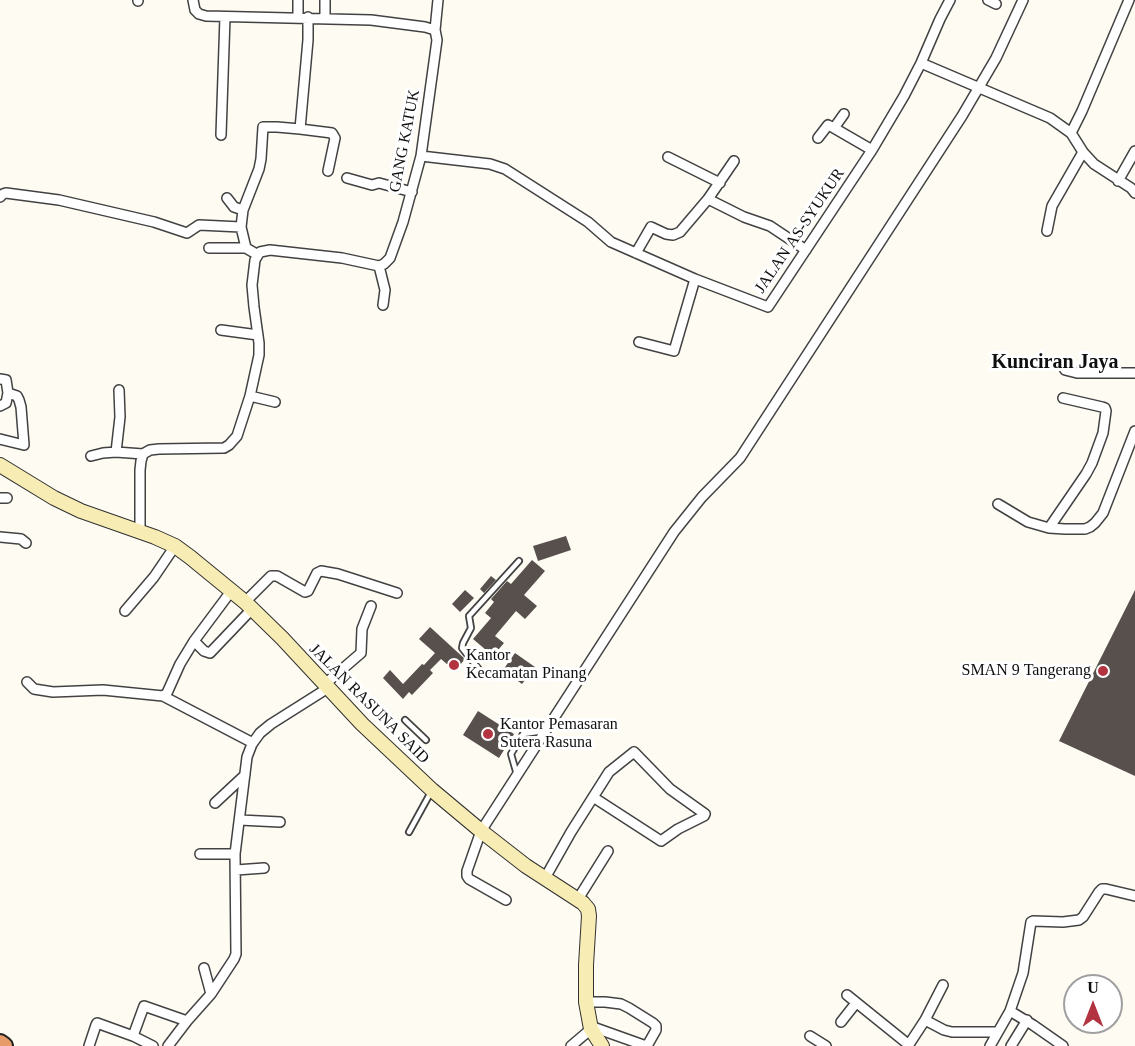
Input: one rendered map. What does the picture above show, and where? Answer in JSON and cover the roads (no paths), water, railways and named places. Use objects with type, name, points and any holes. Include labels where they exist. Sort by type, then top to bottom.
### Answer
[{"type":"highway","points":[[0,1042],[4,1046]]},
{"type":"main road","name":"JALAN RASUNA SAID","points":[[0,465],[54,498],[81,511],[140,531],[175,546],[190,557],[248,605],[362,724],[432,790],[526,866],[578,899]]},
{"type":"main road","points":[[578,899],[588,909],[589,916],[586,1002],[591,1028],[602,1046]]},
{"type":"street","points":[[193,0],[195,10],[206,16],[303,17],[379,21],[435,30]]},
{"type":"street","points":[[298,0],[308,40],[300,129]]},
{"type":"street","points":[[324,18],[325,0]]},
{"type":"street","name":"GANG KATUK","points":[[379,266],[390,258],[412,192],[421,156],[437,40],[435,30],[438,0]]},
{"type":"street","name":"JALAN AS-SYUKUR","points":[[421,156],[490,164],[505,169],[588,222],[611,242],[695,279],[768,307],[872,150],[904,96],[950,0]]},
{"type":"street","points":[[506,900],[467,876],[481,831],[674,532],[702,497],[740,458],[962,116],[996,58],[1023,0]]},
{"type":"street","points":[[1071,133],[1129,0]]},
{"type":"street","points":[[221,135],[225,17]]},
{"type":"street","points":[[921,63],[1050,118],[1071,133],[1094,164],[1135,193]]},
{"type":"street","points":[[834,128],[844,114]]},
{"type":"street","points":[[818,138],[830,125],[872,150]]},
{"type":"street","points":[[246,248],[241,227],[243,210],[256,179],[261,159],[259,126],[332,133],[335,138],[328,171]]},
{"type":"street","points":[[1118,181],[1135,151]]},
{"type":"street","points":[[1047,231],[1052,206],[1083,152]]},
{"type":"street","points":[[668,157],[720,183]]},
{"type":"street","points":[[636,253],[651,227],[666,234],[673,235],[680,232],[708,199],[734,161]]},
{"type":"street","points":[[347,178],[372,185],[379,183],[412,192]]},
{"type":"street","points":[[0,197],[6,194],[58,200],[154,222],[187,233],[199,225],[241,227]]},
{"type":"street","points":[[227,198],[234,207],[243,210]]},
{"type":"street","points":[[708,199],[770,226],[806,250]]},
{"type":"street","points":[[209,248],[246,248],[258,255]]},
{"type":"street","points":[[91,456],[116,452],[143,454],[159,448],[218,449],[229,445],[237,436],[250,396],[259,355],[252,285],[255,260],[260,252],[270,250],[342,258],[379,266],[385,290],[383,305]]},
{"type":"street","points":[[639,342],[674,351],[695,279]]},
{"type":"street","points":[[221,330],[258,335]]},
{"type":"street","points":[[1065,370],[1077,373],[1135,373]]},
{"type":"street","points":[[0,379],[6,380],[8,393],[6,403],[0,406]]},
{"type":"street","points":[[116,452],[120,417],[119,390]]},
{"type":"street","points":[[0,439],[24,445],[19,400],[8,393]]},
{"type":"street","points":[[250,396],[275,402]]},
{"type":"street","points":[[1049,528],[1092,462],[1102,433],[1106,411],[1102,407],[1063,398]]},
{"type":"street","points":[[998,504],[1028,522],[1065,530],[1085,529],[1095,523],[1103,513],[1135,431]]},
{"type":"street","points":[[140,531],[140,470],[143,454]]},
{"type":"street","points":[[0,537],[21,539],[26,543]]},
{"type":"street","points":[[125,611],[154,578],[175,546]]},
{"type":"street","points":[[194,641],[204,651],[210,652],[271,576],[277,576],[305,592],[308,591],[317,573],[321,571],[338,574],[397,593]]},
{"type":"street","points":[[163,696],[168,693],[180,664],[194,641],[232,590]]},
{"type":"street","points":[[168,1046],[212,994],[236,954],[235,854],[245,775],[253,743],[260,733],[326,686],[361,653],[362,629],[371,606]]},
{"type":"street","points":[[27,682],[34,689],[53,692],[103,690],[163,696],[253,743]]},
{"type":"street","points":[[545,878],[593,797],[609,772],[634,752],[670,789],[705,814],[661,841],[593,797]]},
{"type":"street","points":[[215,803],[245,775]]},
{"type":"street","points":[[240,820],[280,822]]},
{"type":"street","points":[[578,899],[608,851]]},
{"type":"street","points":[[200,854],[235,854]]},
{"type":"street","points":[[236,870],[264,868]]},
{"type":"street","points":[[990,1046],[1010,1011],[1023,973],[1031,922],[1079,920],[1099,892],[1106,889],[1135,896]]},
{"type":"street","points":[[204,968],[212,994]]},
{"type":"street","points":[[847,995],[909,1046],[943,985]]},
{"type":"street","points":[[571,1046],[591,1028],[646,1046],[656,1030],[653,1023],[621,1004],[586,1002]]},
{"type":"street","points":[[841,1022],[856,1003]]},
{"type":"street","points":[[133,1036],[144,1006],[187,1021]]},
{"type":"street","points":[[1010,1011],[1063,1046]]},
{"type":"street","points":[[925,1020],[952,1032],[997,1032]]},
{"type":"street","points":[[1011,1046],[1026,1020]]},
{"type":"street","points":[[90,1046],[98,1023],[153,1046]]},
{"type":"street","points":[[810,1036],[826,1046]]},
{"type":"lane","points":[[481,672],[462,648],[471,628],[469,616],[519,561]]},
{"type":"lane","points":[[405,720],[426,740]]},
{"type":"lane","points":[[517,775],[511,754],[523,734],[546,731]]},
{"type":"lane","points":[[409,832],[432,790]]},
{"type":"place","name":"Kantor Kecamatan Pinang","points":[[454,665]]},
{"type":"place","name":"SMAN 9 Tangerang","points":[[1103,671]]},
{"type":"place","name":"Kantor Pemasaran Sutera Rasuna","points":[[488,734]]},
{"type":"district","name":"Kunciran Jaya","points":[[1055,363]]}]
